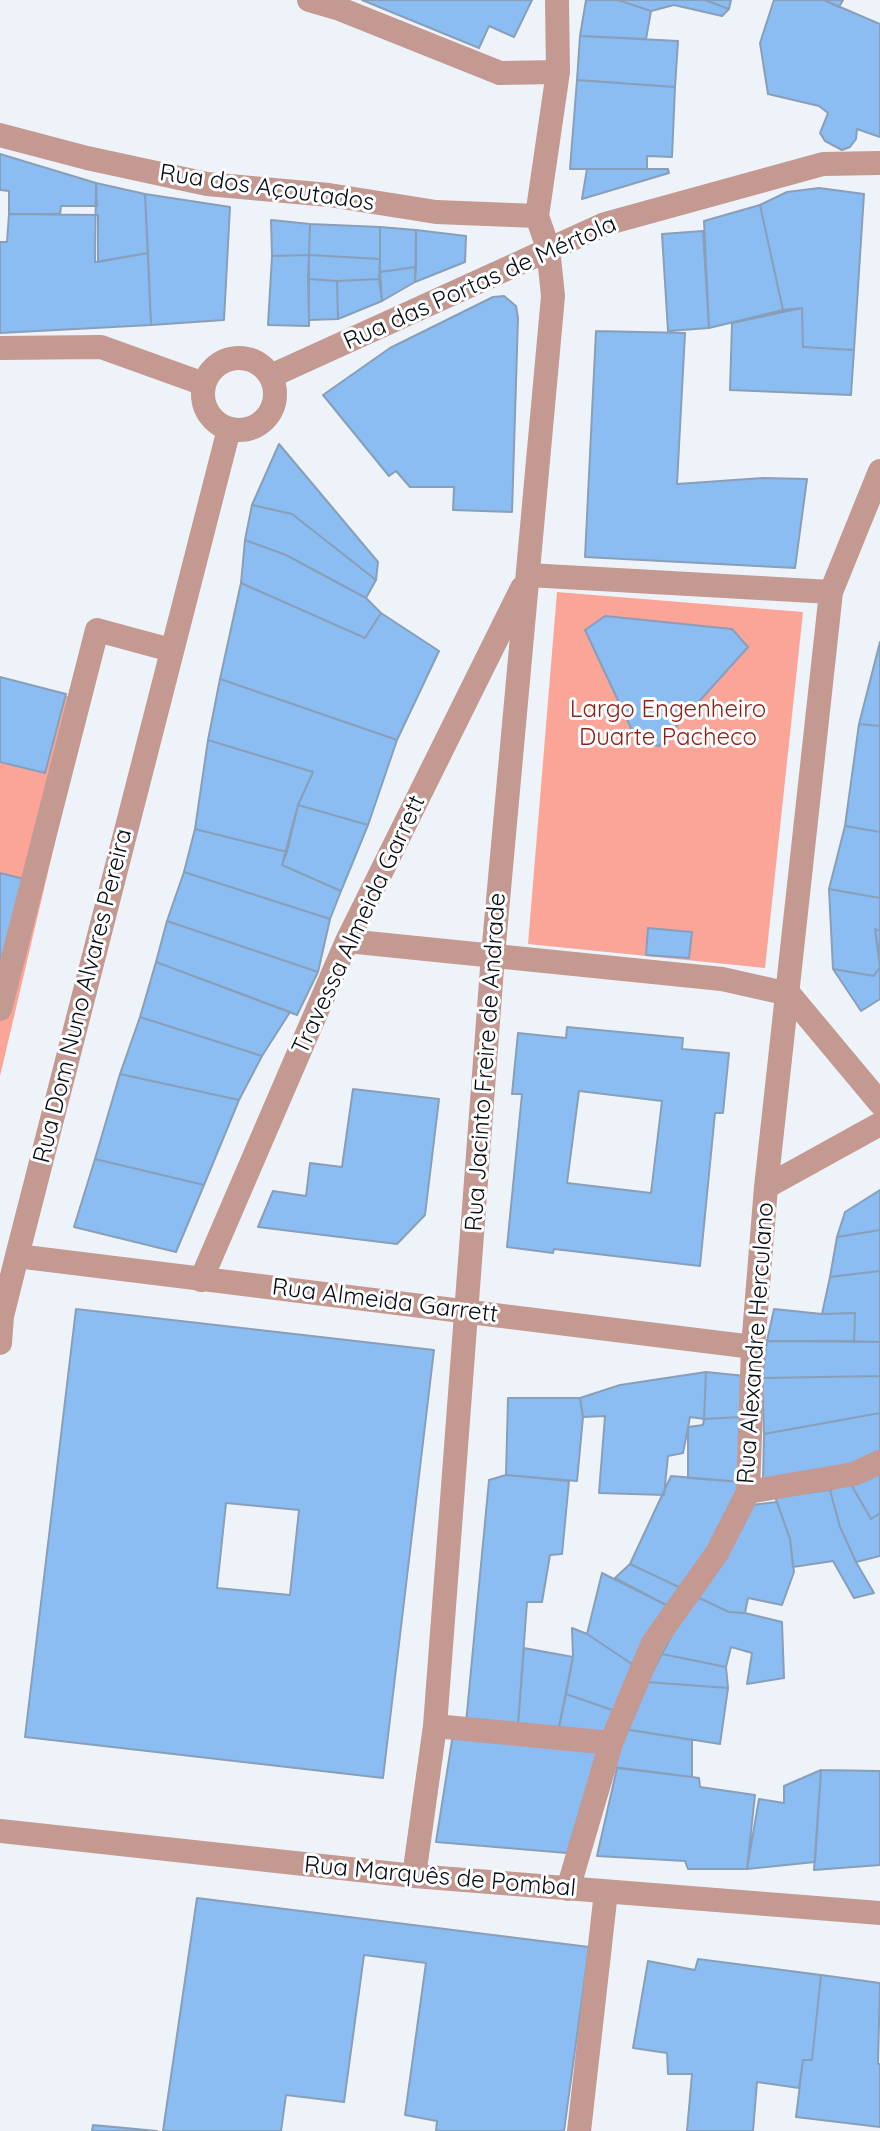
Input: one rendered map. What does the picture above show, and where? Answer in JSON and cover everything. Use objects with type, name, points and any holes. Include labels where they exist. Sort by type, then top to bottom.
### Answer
[{"type":"street","points":[[537,216],[558,72],[557,0]]},
{"type":"street","points":[[316,1],[500,73],[558,72]]},
{"type":"street","name":"Rua dos Açoutados","points":[[0,135],[207,184],[329,195],[436,212],[537,216]]},
{"type":"street","name":"Rua das Portas de Mértola","points":[[271,376],[605,224],[823,164],[880,163]]},
{"type":"street","name":"Rua Jacinto Freire de Andrade","points":[[414,1876],[435,1726],[493,955],[553,296],[548,248],[537,216]]},
{"type":"street","points":[[0,348],[101,347],[204,384]]},
{"type":"street","points":[[242,358],[253,360],[271,376],[275,400],[264,421],[253,428],[229,429],[210,416],[203,395],[204,384],[218,364],[242,358]]},
{"type":"street","name":"Rua Dom Nuno Alvares Pereira","points":[[0,1343],[2,1316],[17,1256],[229,429]]},
{"type":"street","name":"Rua Alexandre Herculano","points":[[568,1889],[611,1743],[653,1643],[717,1553],[748,1492],[753,1347],[766,1187],[831,592],[880,471]]},
{"type":"street","points":[[528,575],[831,592]]},
{"type":"street","name":"Travessa Almeida Garrett","points":[[201,1280],[347,941],[528,575]]},
{"type":"street","points":[[0,1009],[97,630],[171,650]]},
{"type":"street","points":[[347,941],[722,979],[789,994],[880,1103]]},
{"type":"street","name":"Rua Alexandre Herculano","points":[[766,1187],[880,1124]]},
{"type":"street","name":"Rua Almeida Garrett","points":[[17,1256],[753,1347]]},
{"type":"street","points":[[748,1492],[854,1474],[880,1462]]},
{"type":"street","points":[[435,1726],[611,1743]]},
{"type":"street","name":"Rua Marquês de Pombal","points":[[0,1831],[414,1876],[880,1913]]},
{"type":"street","points":[[579,2131],[606,1892]]},
{"type":"green space","name":"Largo Engenheiro Duarte Pacheco","points":[[557,592],[803,612],[765,968],[528,944]]},
{"type":"green space","points":[[0,677],[88,702],[0,1076]]},
{"type":"building","points":[[362,0],[532,0],[514,37],[489,26],[479,48]]},
{"type":"building","points":[[586,0],[618,0],[651,11],[646,39],[580,36]]},
{"type":"building","points":[[618,0],[705,0],[729,9],[722,16],[674,5],[651,11]]},
{"type":"building","points":[[705,0],[731,0],[729,9]]},
{"type":"building","points":[[774,0],[824,0],[880,24],[880,137],[857,129],[856,139],[850,147],[842,150],[825,141],[820,133],[828,113],[819,106],[768,94],[760,43]]},
{"type":"building","points":[[824,0],[843,0],[839,7]]},
{"type":"building","points":[[580,36],[678,41],[675,87],[577,80]]},
{"type":"building","points":[[577,80],[675,87],[672,157],[647,156],[647,169],[570,169]]},
{"type":"building","points":[[0,154],[96,183],[97,206],[61,206],[60,214],[9,214],[9,191],[0,190]]},
{"type":"building","points":[[587,169],[668,169],[669,173],[582,199]]},
{"type":"building","points":[[96,183],[145,194],[148,253],[95,262]]},
{"type":"building","points":[[819,188],[864,194],[854,350],[803,347],[802,308],[783,310],[760,205],[787,192]]},
{"type":"building","points":[[145,194],[230,207],[224,320],[151,325]]},
{"type":"building","points":[[760,205],[783,310],[709,328],[704,221]]},
{"type":"building","points":[[9,214],[98,215],[98,262],[148,253],[151,325],[0,333],[0,242],[7,242]]},
{"type":"building","points":[[271,220],[310,224],[309,255],[272,256]]},
{"type":"building","points":[[310,224],[380,227],[380,259],[309,255]]},
{"type":"building","points":[[380,227],[416,230],[416,267],[380,272]]},
{"type":"building","points":[[416,230],[466,236],[465,262],[415,282]]},
{"type":"building","points":[[703,231],[709,328],[668,331],[662,234]]},
{"type":"building","points":[[309,255],[309,326],[268,325],[272,256]]},
{"type":"building","points":[[309,255],[380,259],[379,279],[308,279]]},
{"type":"building","points":[[416,267],[415,282],[382,301],[380,272]]},
{"type":"building","points":[[308,279],[337,281],[338,319],[309,320]]},
{"type":"building","points":[[379,279],[382,301],[338,319],[337,281]]},
{"type":"building","points":[[504,296],[516,306],[518,318],[512,512],[453,510],[454,487],[410,487],[396,471],[389,476],[323,395],[390,348],[493,297]]},
{"type":"building","points":[[802,308],[803,347],[854,350],[851,395],[730,390],[732,323]]},
{"type":"building","points":[[596,331],[685,333],[677,484],[763,478],[807,479],[795,568],[585,557]]},
{"type":"building","points":[[279,444],[378,562],[376,580],[292,514],[252,505]]},
{"type":"building","points":[[252,505],[292,514],[376,580],[366,598],[286,555],[245,540]]},
{"type":"building","points":[[245,540],[286,555],[366,598],[381,613],[365,638],[241,583]]},
{"type":"building","points":[[241,583],[365,638],[381,613],[439,651],[397,740],[220,679]]},
{"type":"building","points":[[605,616],[732,629],[748,647],[659,746],[638,743],[585,630]]},
{"type":"building","points":[[880,642],[880,726],[859,724]]},
{"type":"building","points":[[0,677],[66,694],[45,773],[0,762]]},
{"type":"building","points":[[220,679],[397,740],[368,825],[298,805],[313,772],[208,740]]},
{"type":"building","points":[[859,724],[880,726],[880,832],[845,826]]},
{"type":"building","points":[[208,740],[313,772],[298,805],[287,852],[195,829]]},
{"type":"building","points":[[298,805],[368,825],[341,891],[282,865]]},
{"type":"building","points":[[845,826],[880,832],[880,898],[829,889]]},
{"type":"building","points":[[195,829],[287,852],[282,865],[341,891],[330,919],[184,872]]},
{"type":"building","points":[[184,872],[330,919],[318,972],[167,921]]},
{"type":"building","points":[[0,873],[24,879],[0,970]]},
{"type":"building","points":[[829,889],[880,898],[880,931],[875,929],[880,967],[874,976],[833,969]]},
{"type":"building","points":[[167,921],[318,972],[297,1015],[156,962]]},
{"type":"building","points":[[648,928],[692,932],[689,958],[646,955]]},
{"type":"building","points":[[875,929],[880,931],[880,957]]},
{"type":"building","points":[[156,962],[290,1012],[262,1056],[140,1017]]},
{"type":"building","points":[[880,967],[880,999],[861,1011],[833,969],[874,976]]},
{"type":"building","points":[[140,1017],[262,1056],[239,1100],[120,1074]]},
{"type":"building","points":[[567,1027],[683,1038],[682,1049],[729,1053],[723,1113],[715,1113],[700,1266],[554,1249],[553,1253],[507,1247],[522,1094],[512,1094],[518,1033],[566,1038]],"holes":[[[579,1091],[662,1101],[651,1193],[567,1183]]]},
{"type":"building","points":[[120,1074],[239,1100],[204,1185],[95,1159]]},
{"type":"building","points":[[353,1089],[439,1099],[425,1215],[397,1244],[258,1227],[273,1191],[306,1196],[310,1163],[342,1167]]},
{"type":"building","points":[[95,1159],[204,1185],[176,1252],[74,1227]]},
{"type":"building","points":[[880,1190],[880,1230],[837,1237],[845,1212]]},
{"type":"building","points":[[880,1230],[880,1271],[830,1277],[837,1237]]},
{"type":"building","points":[[880,1271],[880,1342],[854,1341],[855,1313],[822,1314],[830,1277]]},
{"type":"building","points":[[76,1309],[434,1350],[383,1778],[25,1737]],"holes":[[[226,1503],[299,1510],[290,1595],[217,1588]]]},
{"type":"building","points":[[774,1309],[822,1314],[855,1313],[854,1341],[767,1341]]},
{"type":"building","points":[[767,1341],[880,1342],[880,1376],[762,1378]]},
{"type":"building","points":[[706,1372],[745,1376],[740,1417],[704,1419]]},
{"type":"building","points":[[706,1372],[704,1419],[690,1417],[683,1453],[668,1456],[664,1495],[599,1493],[605,1416],[583,1417],[580,1398],[620,1385]]},
{"type":"building","points":[[880,1376],[880,1413],[764,1434],[762,1378]]},
{"type":"building","points":[[508,1398],[580,1398],[583,1417],[577,1481],[506,1475]]},
{"type":"building","points":[[880,1413],[880,1451],[861,1461],[763,1483],[764,1434]]},
{"type":"building","points":[[740,1417],[742,1482],[688,1478],[688,1427],[703,1425],[704,1419]]},
{"type":"building","points":[[880,1470],[880,1513],[871,1519],[849,1481]]},
{"type":"building","points":[[506,1475],[569,1481],[562,1554],[550,1555],[542,1602],[527,1602],[518,1725],[466,1723],[489,1480]]},
{"type":"building","points":[[671,1476],[742,1482],[729,1525],[683,1589],[630,1564]]},
{"type":"building","points":[[849,1481],[871,1519],[880,1513],[880,1556],[856,1562],[840,1527],[830,1490]]},
{"type":"building","points":[[830,1490],[840,1527],[874,1593],[854,1598],[833,1561],[793,1567],[790,1539],[775,1497]]},
{"type":"building","points":[[777,1502],[790,1539],[794,1572],[782,1605],[748,1598],[745,1613],[729,1612],[693,1595],[751,1505]]},
{"type":"building","points":[[630,1564],[683,1589],[666,1605],[615,1578]]},
{"type":"building","points":[[602,1573],[666,1605],[632,1664],[587,1634]]},
{"type":"building","points":[[693,1595],[729,1612],[782,1622],[784,1678],[747,1684],[752,1653],[731,1647],[726,1667],[662,1654]]},
{"type":"building","points":[[572,1628],[587,1634],[632,1664],[615,1711],[566,1694],[573,1657]]},
{"type":"building","points":[[524,1648],[573,1657],[559,1727],[518,1725]]},
{"type":"building","points":[[662,1654],[726,1667],[728,1688],[647,1682]]},
{"type":"building","points":[[647,1682],[728,1688],[720,1744],[624,1729]]},
{"type":"building","points":[[566,1694],[615,1711],[608,1737],[559,1727]]},
{"type":"building","points":[[624,1729],[692,1740],[692,1777],[614,1767]]},
{"type":"building","points":[[453,1734],[599,1748],[567,1853],[436,1842]]},
{"type":"building","points":[[617,1768],[699,1778],[700,1787],[755,1795],[747,1869],[688,1869],[685,1861],[597,1856]]},
{"type":"building","points":[[821,1770],[880,1771],[880,1865],[814,1870]]},
{"type":"building","points":[[821,1770],[815,1862],[747,1869],[759,1799],[784,1803],[784,1786]]},
{"type":"building","points":[[197,1898],[589,1947],[564,2131],[436,2131],[437,2121],[405,2115],[426,1963],[364,1955],[344,2102],[286,2095],[281,2131],[163,2131]]},
{"type":"building","points":[[698,1959],[821,1975],[812,2060],[803,2060],[799,2088],[757,2082],[753,2131],[687,2131],[692,2074],[668,2074],[667,2053],[633,2048],[648,1961],[695,1970]]},
{"type":"building","points":[[821,1975],[880,1983],[880,2127],[796,2117],[803,2060],[812,2060]]},
{"type":"building","points":[[93,2125],[157,2131],[92,2131]]}]
